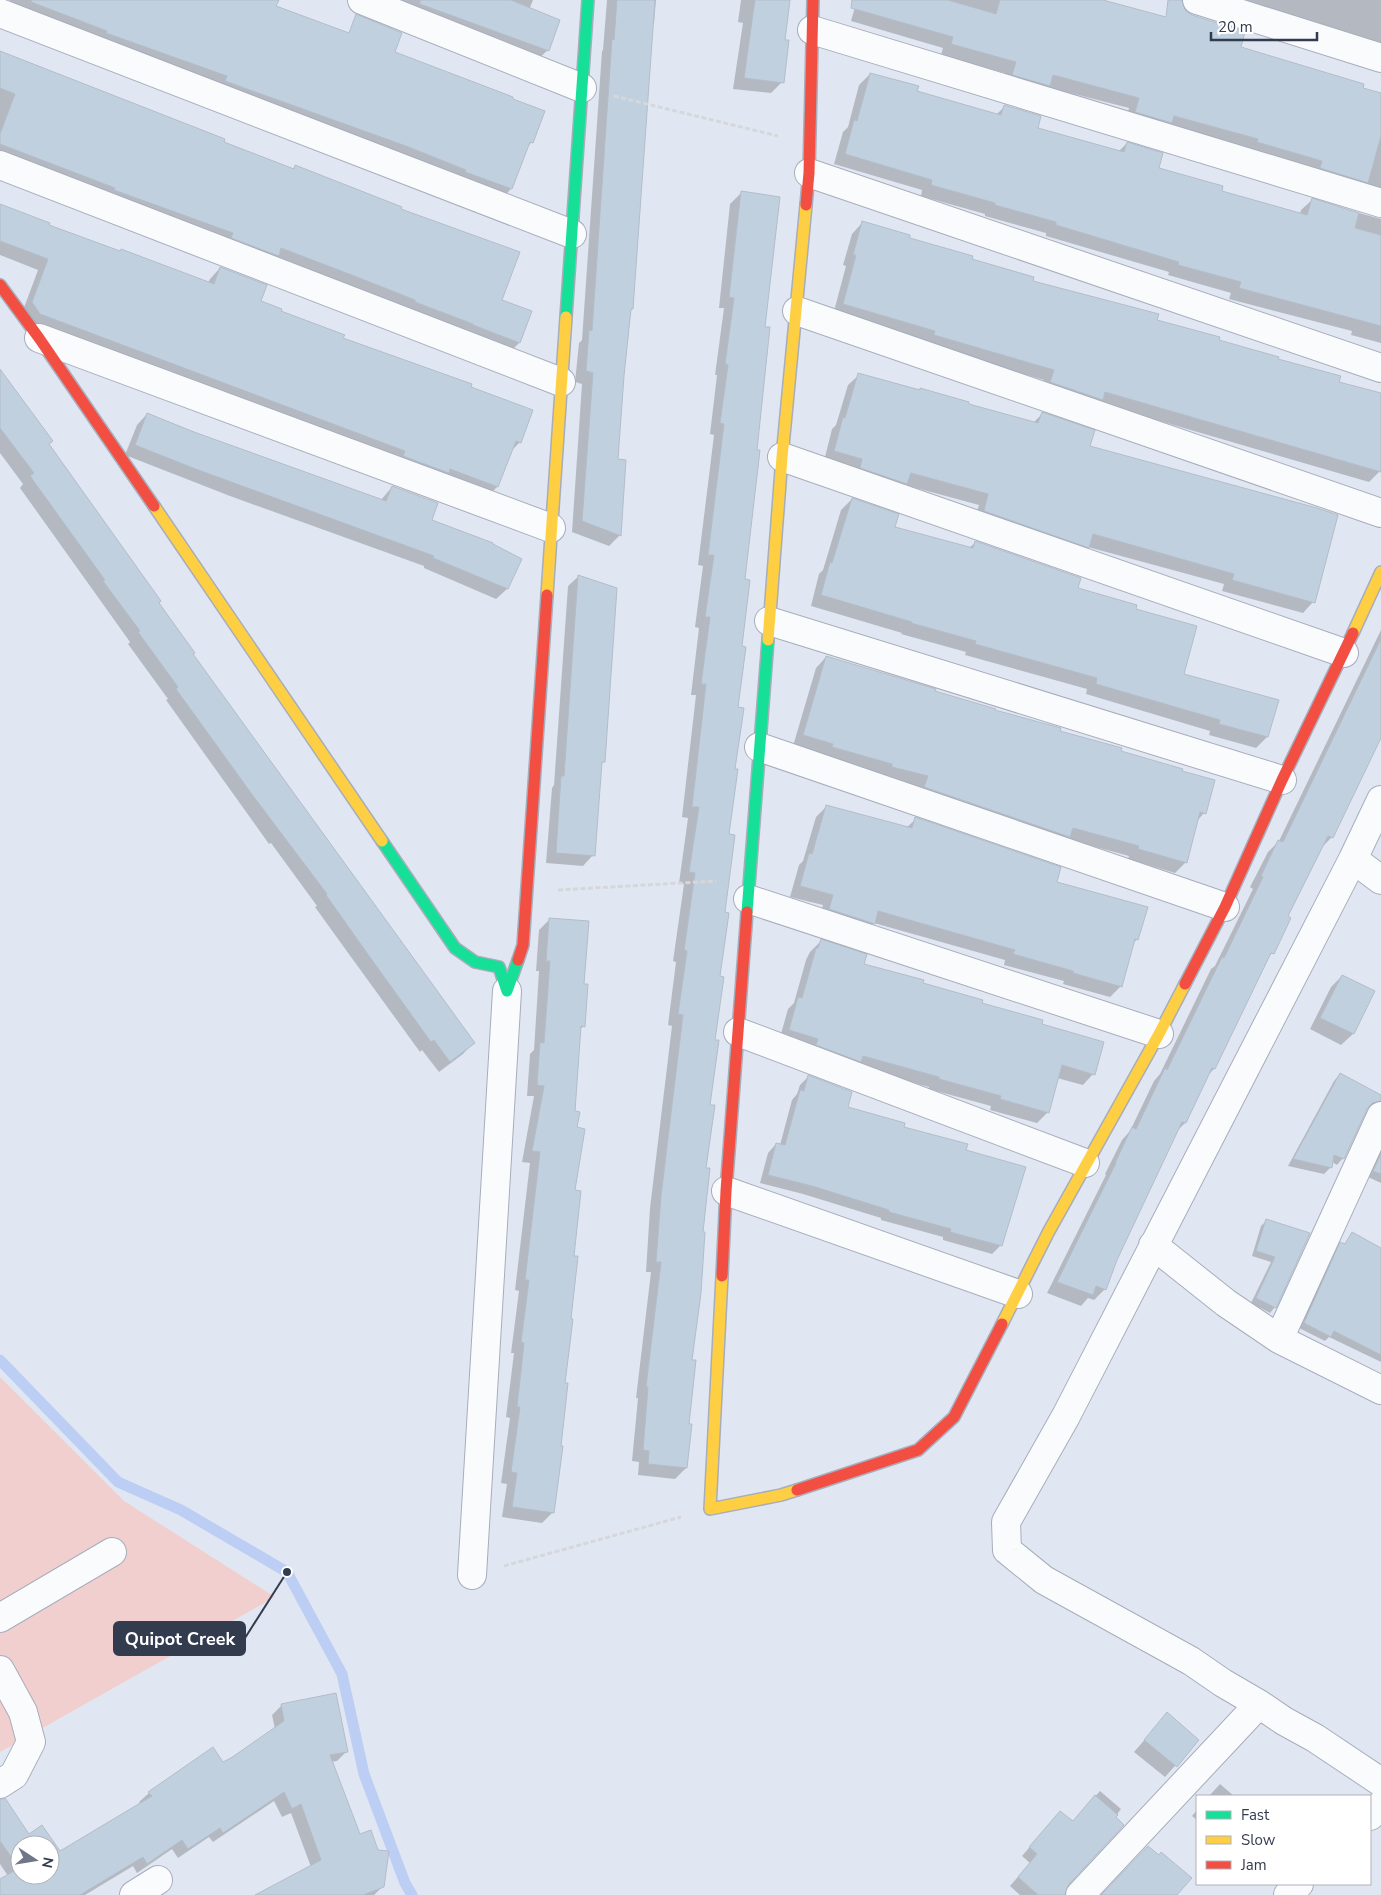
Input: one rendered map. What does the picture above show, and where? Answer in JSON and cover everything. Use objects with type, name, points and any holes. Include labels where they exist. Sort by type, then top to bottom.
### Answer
[{"type":"street","points":[[362,0],[582,88]]},
{"type":"street","points":[[472,1575],[507,991],[523,945],[588,0]]},
{"type":"street","points":[[813,0],[809,173],[782,457],[726,1191],[710,1509],[781,1495],[918,1450],[954,1418],[1086,1163],[1159,1034],[1226,908],[1282,780],[1381,572]]},
{"type":"street","points":[[1197,0],[1381,58]]},
{"type":"street","points":[[0,13],[572,234]]},
{"type":"street","points":[[812,30],[1381,203]]},
{"type":"street","points":[[0,165],[561,382]]},
{"type":"street","points":[[809,173],[1381,368]]},
{"type":"street","points":[[0,285],[39,338],[455,948],[468,960],[482,965],[499,967],[507,991]]},
{"type":"street","points":[[797,311],[1381,513]]},
{"type":"street","points":[[39,338],[551,528]]},
{"type":"street","points":[[782,457],[1344,653]]},
{"type":"street","points":[[769,621],[1282,780]]},
{"type":"street","points":[[760,747],[1226,908]]},
{"type":"street","points":[[1381,800],[1353,859],[1066,1416],[1006,1522],[1008,1550],[1044,1580],[1191,1661],[1223,1684],[1314,1738],[1381,1782]]},
{"type":"street","points":[[1353,859],[1381,880]]},
{"type":"street","points":[[749,889],[1159,1034]]},
{"type":"street","points":[[738,1032],[1086,1163]]},
{"type":"street","points":[[1279,1338],[1381,1116]]},
{"type":"street","points":[[726,1191],[1018,1294]]},
{"type":"street","points":[[1153,1245],[1226,1303],[1279,1338],[1381,1390]]},
{"type":"street","points":[[0,1618],[112,1552]]},
{"type":"street","points":[[0,1670],[23,1712],[31,1742],[14,1775],[0,1784]]},
{"type":"street","points":[[1080,1895],[1259,1704]]},
{"type":"street","points":[[1371,1815],[1381,1805]]},
{"type":"street","points":[[134,1895],[158,1880]]},
{"type":"street","points":[[1288,1895],[1298,1885]]},
{"type":"path","points":[[582,88],[810,144]]},
{"type":"path","points":[[527,892],[749,889]]},
{"type":"path","points":[[472,1575],[710,1509]]},
{"type":"shaded area","points":[[0,1377],[124,1501],[275,1597],[0,1752]]},
{"type":"building","points":[[32,0],[279,0],[276,6],[349,33],[356,14],[402,33],[395,52],[545,111],[533,143],[530,142],[512,189],[465,172],[466,170],[406,146],[225,81],[227,76],[106,33],[107,31],[31,2]]},
{"type":"building","points":[[420,0],[511,0],[560,20],[549,51],[420,4]]},
{"type":"building","points":[[617,0],[655,0],[633,309],[631,309],[624,376],[618,459],[626,460],[621,536],[582,521],[593,373],[586,371],[589,330],[592,331],[612,39],[614,40]]},
{"type":"building","points":[[755,0],[790,0],[785,40],[789,40],[784,83],[744,78]]},
{"type":"building","points":[[852,0],[948,0],[996,14],[1000,0],[1103,0],[1166,17],[1168,0],[1182,0],[1185,10],[1192,15],[1245,32],[1241,47],[1364,84],[1363,88],[1381,93],[1381,136],[1368,183],[1320,168],[1322,161],[1257,142],[1258,139],[1174,116],[1172,123],[1135,112],[1139,98],[1053,75],[1050,86],[1012,75],[1016,62],[951,44],[953,37],[851,8]]},
{"type":"building","points":[[0,51],[225,139],[224,142],[294,169],[295,165],[402,207],[401,209],[520,252],[502,300],[532,311],[520,343],[281,248],[279,256],[231,238],[233,233],[114,190],[115,188],[0,144],[0,134],[15,94],[0,88]]},
{"type":"building","points":[[870,73],[919,86],[917,91],[1001,115],[1004,105],[1041,116],[1038,128],[1124,152],[1127,142],[1163,153],[1159,168],[1223,186],[1222,191],[1307,215],[1312,198],[1359,213],[1355,228],[1381,235],[1381,326],[1239,288],[1241,282],[1178,265],[1179,262],[1056,225],[1056,222],[995,205],[995,203],[931,185],[932,180],[845,154],[854,120],[857,121]]},
{"type":"building","points":[[741,191],[780,197],[765,327],[770,327],[757,450],[760,450],[745,579],[750,580],[742,646],[746,647],[738,707],[744,708],[735,769],[738,769],[729,834],[735,835],[725,912],[729,913],[720,976],[724,977],[715,1040],[719,1040],[710,1105],[715,1105],[706,1168],[710,1168],[703,1232],[705,1232],[701,1293],[692,1360],[696,1360],[689,1424],[692,1424],[687,1468],[648,1464],[649,1451],[643,1450],[648,1387],[646,1387],[661,1262],[656,1262],[661,1196],[683,1015],[678,1014],[687,951],[684,950],[695,873],[689,872],[699,807],[692,807],[706,684],[701,684],[710,617],[705,617],[714,555],[708,555],[724,424],[720,423],[728,365],[725,364],[734,298],[729,297]]},
{"type":"building","points":[[0,204],[50,223],[49,225],[120,251],[121,249],[214,284],[220,267],[267,285],[261,301],[282,309],[281,311],[345,335],[343,338],[472,384],[471,387],[533,410],[521,443],[516,441],[498,487],[450,469],[449,473],[403,456],[405,451],[40,314],[32,302],[48,259],[0,241]]},
{"type":"building","points":[[862,221],[910,235],[910,238],[973,256],[972,259],[1034,277],[1033,281],[1159,314],[1157,320],[1220,337],[1219,340],[1279,357],[1278,359],[1341,376],[1339,382],[1381,393],[1381,472],[1105,392],[1103,400],[1050,382],[1054,370],[934,335],[935,331],[843,304],[856,255],[853,255]]},
{"type":"building","points":[[0,369],[53,441],[49,444],[161,601],[159,603],[195,653],[193,654],[475,1043],[450,1062],[434,1040],[431,1042],[327,894],[176,689],[178,687],[138,632],[140,631],[30,476],[34,473],[0,428]]},
{"type":"building","points":[[858,373],[920,390],[920,388],[1038,423],[1042,412],[1095,430],[1090,446],[1338,515],[1315,603],[1232,580],[1234,574],[1093,534],[1089,548],[984,511],[988,494],[911,473],[907,484],[860,468],[862,459],[834,451]]},
{"type":"building","points":[[147,413],[194,432],[386,501],[392,486],[438,503],[432,520],[493,543],[522,559],[508,589],[433,558],[434,556],[193,468],[135,445]]},
{"type":"building","points":[[852,498],[899,514],[895,527],[973,548],[975,541],[1081,578],[1078,588],[1137,605],[1136,609],[1197,626],[1184,674],[1279,700],[1268,737],[1219,724],[1220,720],[1096,684],[1097,678],[975,644],[976,641],[821,595]]},
{"type":"building","points":[[578,575],[617,588],[605,762],[602,762],[595,856],[556,853],[561,776],[564,776]]},
{"type":"building","points":[[1381,639],[1381,738],[1333,838],[1328,836],[1288,916],[1291,918],[1274,954],[1271,953],[1215,1069],[1212,1068],[1186,1123],[1182,1122],[1117,1260],[1106,1290],[1096,1286],[1093,1295],[1057,1282],[1132,1127],[1136,1129],[1222,957],[1224,958],[1263,877],[1261,876],[1278,840],[1283,842]]},
{"type":"building","points":[[826,656],[936,689],[935,691],[995,710],[1061,728],[1060,731],[1122,748],[1121,751],[1215,780],[1206,814],[1200,812],[1187,863],[1138,849],[1139,846],[1073,828],[1070,837],[924,787],[928,776],[892,767],[892,764],[832,747],[833,744],[803,735]]},
{"type":"building","points":[[826,805],[912,828],[915,817],[1061,867],[1057,882],[1148,907],[1138,940],[1135,939],[1122,987],[1013,954],[1015,950],[878,911],[875,924],[829,909],[833,895],[800,886],[809,853],[812,854]]},
{"type":"building","points":[[549,918],[589,921],[584,984],[588,984],[585,1027],[581,1026],[575,1111],[580,1112],[577,1127],[585,1129],[575,1190],[581,1191],[574,1256],[578,1256],[565,1383],[568,1383],[561,1446],[563,1446],[554,1513],[512,1507],[517,1473],[511,1472],[520,1407],[517,1407],[524,1343],[521,1342],[529,1280],[525,1280],[540,1152],[532,1151],[544,1086],[537,1085],[540,1042],[544,1043],[550,961],[546,961]]},
{"type":"building","points":[[821,939],[867,954],[864,964],[924,980],[923,983],[983,1000],[982,1003],[1043,1020],[1042,1024],[1104,1042],[1095,1075],[1062,1065],[1049,1113],[1000,1099],[1001,1096],[939,1079],[939,1077],[863,1056],[861,1062],[816,1045],[818,1039],[789,1030],[798,997],[802,998],[816,948],[818,948]]},
{"type":"building","points":[[1342,975],[1375,991],[1354,1034],[1320,1018]]},
{"type":"building","points":[[1340,1073],[1381,1095],[1381,1101],[1372,1103],[1367,1109],[1344,1159],[1334,1155],[1332,1168],[1293,1159]]},
{"type":"building","points":[[808,1075],[852,1092],[848,1107],[905,1123],[904,1127],[968,1144],[966,1150],[1026,1167],[1002,1246],[950,1232],[951,1229],[889,1212],[889,1210],[812,1186],[768,1175],[776,1143],[785,1145],[800,1090],[804,1091]]},
{"type":"building","points":[[1381,1154],[1381,1174],[1373,1171]]},
{"type":"building","points":[[1266,1219],[1310,1233],[1276,1308],[1256,1298],[1275,1257],[1256,1251]]},
{"type":"building","points":[[1352,1232],[1381,1248],[1381,1355],[1334,1331],[1331,1337],[1304,1323],[1340,1242],[1345,1244]]},
{"type":"building","points":[[336,1693],[348,1752],[330,1755],[360,1834],[371,1830],[378,1850],[389,1851],[384,1887],[363,1895],[255,1895],[321,1860],[301,1804],[292,1809],[284,1792],[223,1833],[220,1828],[188,1849],[182,1840],[147,1864],[143,1857],[80,1895],[0,1895],[0,1879],[10,1873],[10,1885],[60,1885],[60,1851],[152,1796],[148,1792],[213,1747],[223,1762],[284,1721],[281,1704]]},
{"type":"building","points":[[1167,1712],[1199,1740],[1177,1767],[1144,1740]]},
{"type":"building","points":[[1095,1795],[1118,1815],[1116,1817],[1124,1825],[1069,1884],[1065,1895],[1038,1895],[1018,1877],[1037,1854],[1029,1847],[1060,1811],[1073,1821]]},
{"type":"building","points":[[5,1798],[29,1834],[42,1825],[49,1835],[10,1835],[10,1855],[0,1841],[0,1800]]},
{"type":"building","points":[[1148,1846],[1159,1855],[1161,1852],[1192,1878],[1177,1895],[1101,1895]]},
{"type":"waterway","points":[[0,1360],[118,1482],[181,1510],[287,1572],[342,1674],[364,1774],[405,1883],[412,1895]]},
{"type":"traffic: fast","points":[[566,317],[588,0]]},
{"type":"traffic: fast","points":[[747,912],[768,640]]},
{"type":"traffic: fast","points":[[382,841],[455,948],[475,962],[499,967],[507,991],[518,960]]},
{"type":"traffic: slow","points":[[768,640],[782,457],[806,205]]},
{"type":"traffic: slow","points":[[547,595],[566,317]]},
{"type":"traffic: slow","points":[[154,506],[382,841]]},
{"type":"traffic: slow","points":[[1353,633],[1381,572]]},
{"type":"traffic: slow","points":[[1002,1324],[1049,1231],[1185,984]]},
{"type":"traffic: slow","points":[[722,1276],[710,1509],[797,1490]]},
{"type":"traffic: jam","points":[[806,205],[809,173],[813,0]]},
{"type":"traffic: jam","points":[[0,285],[39,338],[154,506]]},
{"type":"traffic: jam","points":[[518,960],[523,945],[547,595]]},
{"type":"traffic: jam","points":[[1185,984],[1225,907],[1282,780],[1353,633]]},
{"type":"traffic: jam","points":[[722,1276],[726,1191],[747,912]]},
{"type":"traffic: jam","points":[[797,1490],[918,1450],[954,1417],[1002,1324]]},
{"type":"place","name":"Quipot Creek","points":[[287,1572]]}]
